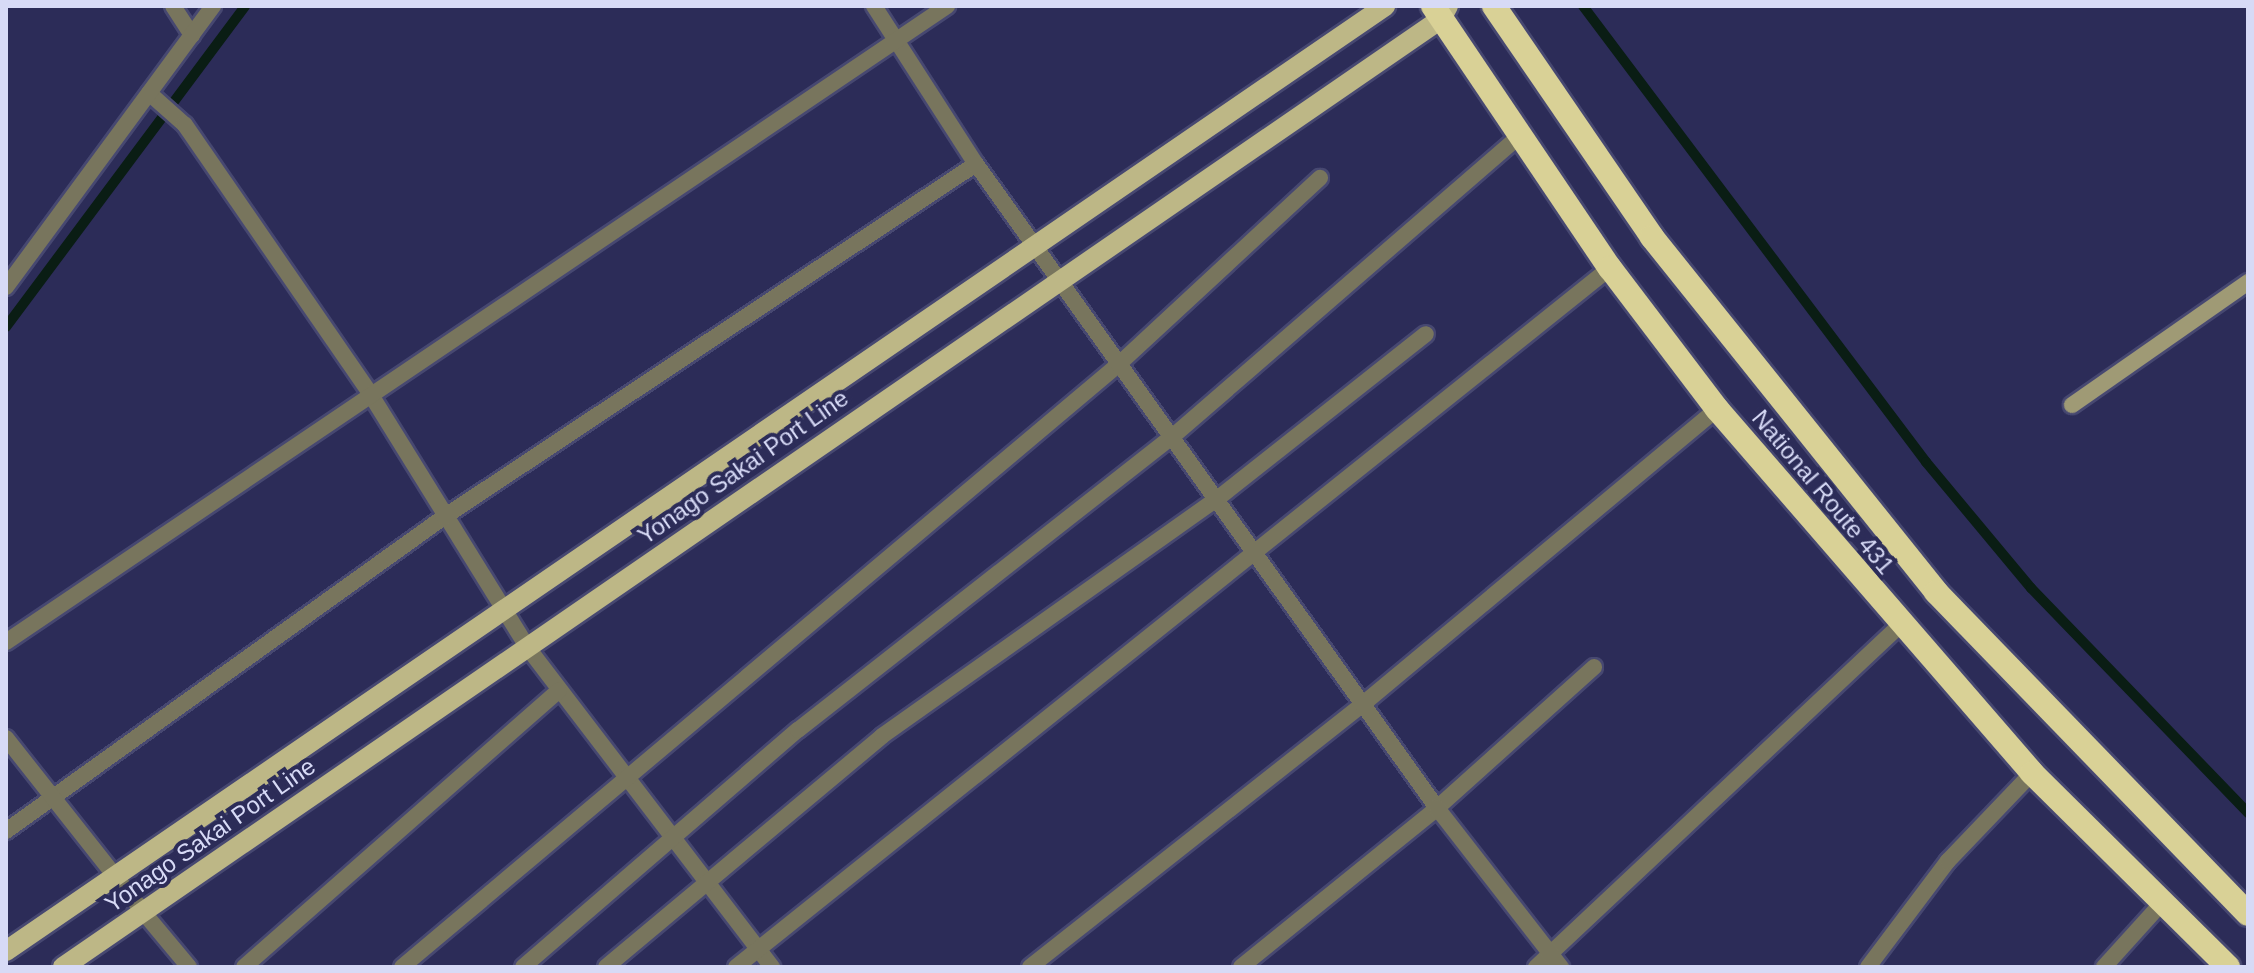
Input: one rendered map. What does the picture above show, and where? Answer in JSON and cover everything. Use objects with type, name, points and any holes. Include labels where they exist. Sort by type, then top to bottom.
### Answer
[{"type":"highway","name":"National Route 431","points":[[1494,6],[1652,237],[1936,592],[2248,914]]},
{"type":"highway","name":"National Route 431","points":[[1441,10],[1520,136],[1610,268],[1717,409],[1899,626],[2032,773],[2228,967]]},
{"type":"main road","name":"Yonago Sakai Port Line","points":[[6,951],[113,874],[1032,241],[1385,6]]},
{"type":"main road","name":"Yonago Sakai Port Line","points":[[63,967],[1059,280],[1441,10]]},
{"type":"street","points":[[173,6],[192,35]]},
{"type":"street","points":[[6,287],[213,6]]},
{"type":"street","points":[[874,6],[976,164],[1437,808],[1555,961]]},
{"type":"street","points":[[6,642],[947,6]]},
{"type":"street","points":[[149,93],[185,125],[371,395],[528,648],[772,967]]},
{"type":"street","points":[[523,967],[671,835],[1172,437],[1520,136]]},
{"type":"street","points":[[6,831],[50,794],[444,517],[976,164]]},
{"type":"street","points":[[402,967],[1119,364],[1320,178]]},
{"type":"street","points":[[736,967],[1610,268]]},
{"type":"street","points":[[2072,405],[2248,282]]},
{"type":"street","points":[[606,967],[882,736],[1217,499],[1426,334]]},
{"type":"street","points":[[1030,967],[1363,704],[1717,409]]},
{"type":"street","points":[[1536,967],[1555,961],[1899,626]]},
{"type":"street","points":[[1241,967],[1437,808],[1594,667]]},
{"type":"street","points":[[244,967],[559,690]]},
{"type":"street","points":[[6,738],[189,967]]},
{"type":"street","points":[[1868,967],[1948,861],[2032,773]]},
{"type":"street","points":[[2104,967],[2161,904]]},
{"type":"waterway","points":[[6,327],[245,6]]},
{"type":"waterway","points":[[1583,6],[1926,462],[2031,588],[2248,813]]}]
